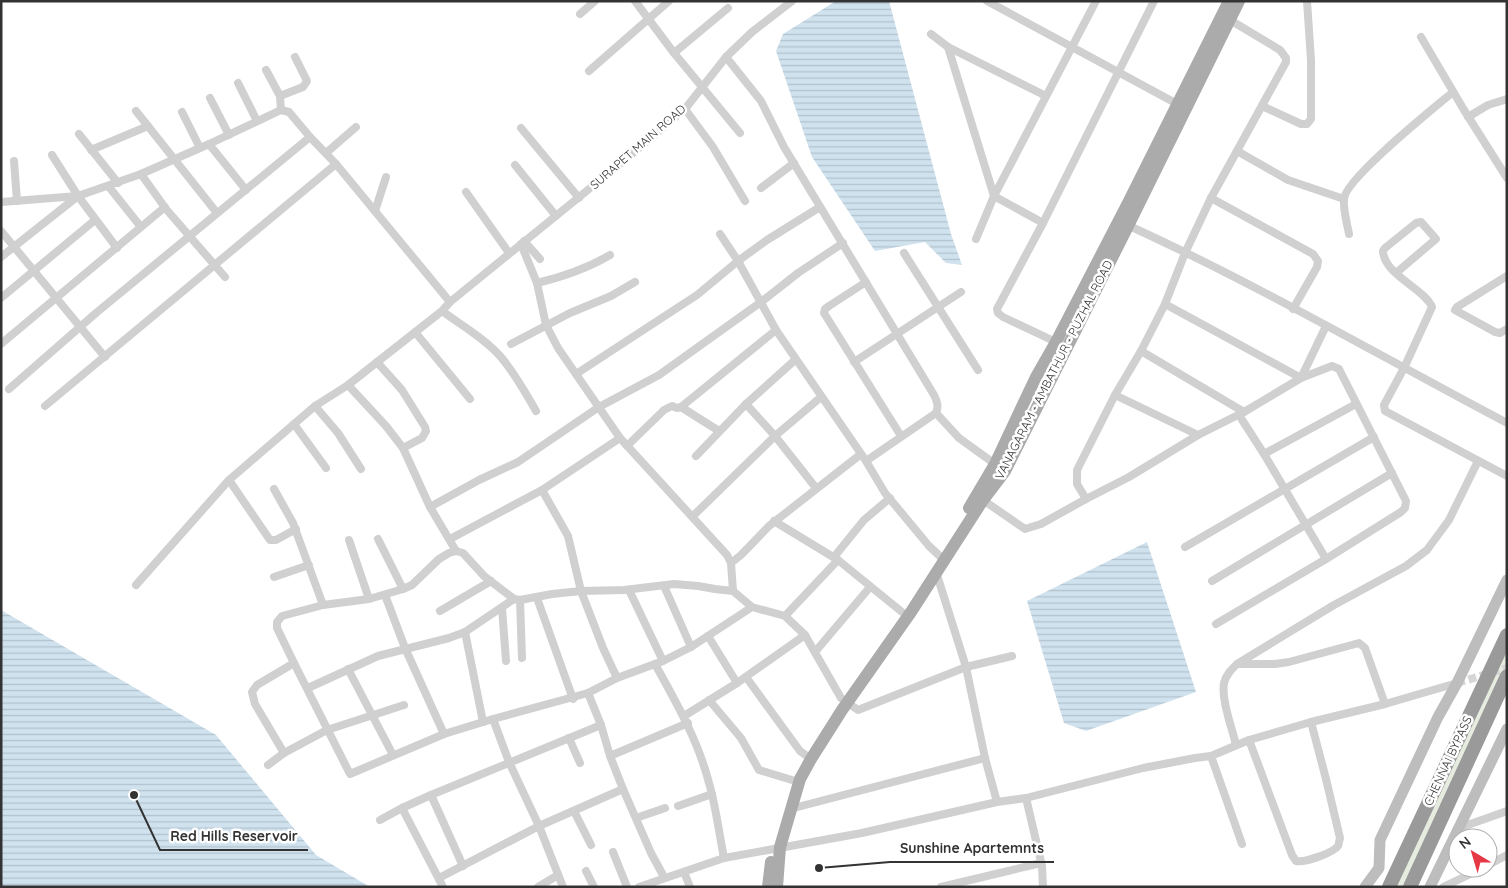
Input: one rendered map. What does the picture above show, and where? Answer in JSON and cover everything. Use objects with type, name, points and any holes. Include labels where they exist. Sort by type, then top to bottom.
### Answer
[{"type":"highway","name":"CHENNAI BYPASS","points":[[1389,887],[1507,635]]},
{"type":"highway","name":"CHENNAI BYPASS","points":[[1410,887],[1507,676]]},
{"type":"main road","points":[[1182,107],[1229,1]]},
{"type":"main road","name":"VANAGARAM - AMBATHUR - PUZHAL ROAD","points":[[777,887],[776,848],[807,757],[844,700],[936,575],[943,559],[1005,471],[1123,224],[1182,107],[1239,1]]},
{"type":"main road","points":[[844,700],[902,612],[943,559],[995,464],[1036,377],[1123,224]]},
{"type":"main road","points":[[768,887],[786,798],[792,780],[807,757]]},
{"type":"street","points":[[580,14],[595,1]]},
{"type":"street","points":[[635,1],[674,53],[740,134]]},
{"type":"street","points":[[589,71],[669,1]]},
{"type":"street","name":"SURAPET MAIN ROAD","points":[[136,585],[228,480],[315,406],[348,385],[442,311],[450,302],[522,242],[579,198],[684,108],[726,57],[752,32],[792,1]]},
{"type":"street","points":[[987,1],[1182,107]]},
{"type":"street","points":[[976,238],[994,196],[1096,1]]},
{"type":"street","points":[[1056,342],[1003,317],[998,313],[997,309],[1154,1]]},
{"type":"street","points":[[1262,106],[1301,124],[1307,124],[1311,119],[1311,60],[1307,1]]},
{"type":"street","points":[[674,53],[728,8]]},
{"type":"street","points":[[1086,499],[1077,484],[1076,470],[1165,304],[1185,253],[1211,198],[1286,62],[1286,58],[1280,50],[1230,20]]},
{"type":"street","points":[[931,34],[948,47],[1046,96]]},
{"type":"street","points":[[1421,37],[1468,117],[1507,178]]},
{"type":"street","points":[[948,47],[994,196],[1042,223]]},
{"type":"street","points":[[280,96],[302,87],[307,80],[296,57]]},
{"type":"street","points":[[726,57],[761,101],[784,147],[934,395],[938,408],[936,413],[901,436],[816,488],[774,521],[741,556],[731,563]]},
{"type":"street","points":[[266,70],[280,96],[281,110]]},
{"type":"street","points":[[238,83],[257,121]]},
{"type":"street","points":[[1349,234],[1344,199],[1347,190],[1356,178],[1410,127],[1453,92]]},
{"type":"street","points":[[210,98],[228,134]]},
{"type":"street","points":[[1468,117],[1488,105],[1507,99]]},
{"type":"street","points":[[684,108],[713,147],[745,202]]},
{"type":"street","points":[[1,202],[78,196],[109,186],[200,148],[281,110],[289,112],[336,164],[450,302]]},
{"type":"street","points":[[136,111],[217,213]]},
{"type":"street","points":[[182,112],[200,148]]},
{"type":"street","points":[[91,150],[148,126]]},
{"type":"street","points":[[326,153],[356,127]]},
{"type":"street","points":[[521,128],[579,198]]},
{"type":"street","points":[[79,134],[118,183]]},
{"type":"street","points":[[8,389],[189,236],[310,137]]},
{"type":"street","points":[[209,144],[246,190]]},
{"type":"street","points":[[1237,151],[1288,180],[1344,199]]},
{"type":"street","points":[[52,155],[78,196],[117,248]]},
{"type":"street","points":[[14,162],[17,201]]},
{"type":"street","points":[[44,406],[336,164]]},
{"type":"street","points":[[761,188],[794,164]]},
{"type":"street","points":[[515,165],[556,216]]},
{"type":"street","points":[[141,174],[165,207],[225,277]]},
{"type":"street","points":[[375,211],[386,177]]},
{"type":"street","points":[[109,186],[141,227]]},
{"type":"street","points":[[466,192],[509,253]]},
{"type":"street","points":[[1,257],[78,196]]},
{"type":"street","points":[[1211,198],[1313,254],[1317,258],[1319,264],[1293,309]]},
{"type":"street","points":[[1,344],[165,207]]},
{"type":"street","points":[[576,374],[697,295],[767,240],[820,207]]},
{"type":"street","points":[[1,298],[95,220]]},
{"type":"street","points":[[1396,273],[1436,239],[1421,222],[1416,223],[1384,248],[1383,251],[1386,261],[1396,273],[1428,300],[1432,307],[1404,368],[1384,405],[1385,411],[1507,476]]},
{"type":"street","points":[[1123,224],[1185,253],[1326,326],[1507,423]]},
{"type":"street","points":[[1,231],[105,357]]},
{"type":"street","points":[[720,234],[738,261],[795,360],[890,498],[917,533],[943,559]]},
{"type":"street","points":[[522,242],[540,259]]},
{"type":"street","points":[[522,242],[537,282],[546,324],[558,348],[620,438],[727,555],[731,563],[734,591]]},
{"type":"street","points":[[430,507],[479,480],[518,462],[599,407],[659,375],[798,272],[843,243]]},
{"type":"street","points":[[904,253],[978,370]]},
{"type":"street","points":[[537,282],[576,271],[610,255]]},
{"type":"street","points":[[1507,276],[1455,310],[1495,332],[1500,333],[1507,328]]},
{"type":"street","points":[[511,344],[546,324],[611,296],[635,282]]},
{"type":"street","points":[[866,282],[824,311],[901,436]]},
{"type":"street","points":[[854,362],[962,292]]},
{"type":"street","points":[[1165,304],[1301,378]]},
{"type":"street","points":[[442,311],[499,355],[523,387],[536,411]]},
{"type":"street","points":[[1301,378],[1326,326]]},
{"type":"street","points":[[681,407],[776,330]]},
{"type":"street","points":[[415,332],[470,399]]},
{"type":"street","points":[[1141,351],[1242,414],[1304,525],[1326,559]]},
{"type":"street","points":[[696,456],[746,404],[795,360]]},
{"type":"street","points":[[377,362],[412,403],[425,427],[426,431],[423,437],[403,448]]},
{"type":"street","points":[[984,500],[1025,530],[1041,524],[1129,478],[1198,435],[1242,414],[1301,378],[1324,369],[1336,367],[1406,501],[1405,508],[1326,559],[1216,624]]},
{"type":"street","points":[[348,385],[386,426],[403,448],[430,507],[456,551]]},
{"type":"street","points":[[1115,395],[1198,435]]},
{"type":"street","points":[[693,516],[775,436],[821,397]]},
{"type":"street","points":[[746,404],[775,436],[816,488]]},
{"type":"street","points":[[1264,454],[1356,404]]},
{"type":"street","points":[[315,406],[338,433],[360,469]]},
{"type":"street","points":[[627,446],[668,407],[681,407],[719,431]]},
{"type":"street","points":[[936,413],[959,438],[995,464]]},
{"type":"street","points":[[294,424],[326,468]]},
{"type":"street","points":[[450,539],[542,490],[620,438]]},
{"type":"street","points":[[1185,546],[1374,438]]},
{"type":"street","points":[[1236,745],[1223,692],[1224,682],[1228,673],[1237,664],[1334,605],[1406,566],[1428,550],[1449,520],[1478,461]]},
{"type":"street","points":[[1212,580],[1392,473]]},
{"type":"street","points":[[228,480],[270,540],[276,540],[296,529]]},
{"type":"street","points":[[274,489],[296,529],[323,605]]},
{"type":"street","points":[[542,490],[568,536],[581,591],[617,678]]},
{"type":"street","points":[[785,616],[836,558],[864,520],[890,498]]},
{"type":"street","points":[[774,521],[836,558],[902,612]]},
{"type":"street","points":[[378,539],[403,589]]},
{"type":"street","points":[[349,540],[369,600]]},
{"type":"street","points":[[522,658],[517,600],[491,581],[463,553],[456,551],[439,559],[412,585],[403,589],[369,600],[323,605],[282,616],[277,622],[294,663],[350,774],[444,734],[588,694],[617,678],[663,661],[690,647],[752,607]]},
{"type":"street","points":[[274,577],[309,565]]},
{"type":"street","points":[[936,575],[966,667],[985,758],[998,802]]},
{"type":"street","points":[[1365,887],[1379,868],[1380,840],[1438,717],[1457,683],[1507,580]]},
{"type":"street","points":[[440,611],[491,581]]},
{"type":"street","points":[[308,688],[378,656],[466,632],[517,600],[581,591],[629,590],[680,584],[734,591],[752,607],[785,616],[805,635],[844,700],[858,710],[966,667],[1012,656]]},
{"type":"street","points":[[664,586],[690,647]]},
{"type":"street","points":[[815,652],[870,587]]},
{"type":"street","points":[[629,590],[663,661]]},
{"type":"street","points":[[385,595],[405,648],[444,734]]},
{"type":"street","points":[[537,598],[573,699]]},
{"type":"street","points":[[502,608],[506,661]]},
{"type":"street","points":[[466,632],[483,722]]},
{"type":"street","points":[[610,756],[686,720],[710,700],[805,635]]},
{"type":"street","points":[[708,636],[737,683]]},
{"type":"street","points":[[1237,664],[1289,662],[1359,643],[1365,648],[1385,704]]},
{"type":"street","points":[[284,753],[255,704],[252,692],[257,685],[294,663]]},
{"type":"street","points":[[655,664],[686,720],[702,760],[712,794],[724,858]]},
{"type":"street","points":[[348,669],[394,755]]},
{"type":"street","points":[[746,677],[774,718],[807,757]]},
{"type":"street","points":[[639,887],[724,858],[862,833],[998,802],[1026,798],[1143,768],[1211,756],[1250,740],[1457,683]]},
{"type":"street","points":[[588,694],[601,725],[610,756],[636,818],[664,877]]},
{"type":"street","points":[[710,700],[741,738],[759,770],[792,780]]},
{"type":"street","points":[[268,766],[284,753],[327,730],[404,705]]},
{"type":"street","points":[[493,719],[509,762],[539,826],[563,887]]},
{"type":"street","points":[[1250,740],[1292,855],[1296,861],[1306,861],[1334,849],[1339,844],[1340,838],[1311,722]]},
{"type":"street","points":[[380,820],[431,795],[601,725]]},
{"type":"street","points":[[1460,828],[1507,729]]},
{"type":"street","points":[[569,738],[580,763]]},
{"type":"street","points":[[1211,756],[1242,844]]},
{"type":"street","points":[[790,809],[985,758]]},
{"type":"street","points":[[439,878],[539,826],[624,789]]},
{"type":"street","points":[[678,806],[712,794]]},
{"type":"street","points":[[431,795],[463,866]]},
{"type":"street","points":[[1026,798],[1041,863],[1043,887]]},
{"type":"street","points":[[402,808],[443,887]]},
{"type":"street","points":[[636,818],[665,808]]},
{"type":"street","points":[[574,811],[591,845]]},
{"type":"street","points":[[1460,828],[1507,811]]},
{"type":"street","points":[[613,852],[627,887]]},
{"type":"street","points":[[1430,887],[1448,852]]},
{"type":"street","points":[[941,887],[1041,863]]},
{"type":"street","points":[[586,871],[594,887]]},
{"type":"street","points":[[684,872],[690,887]]},
{"type":"street","points":[[538,887],[558,875]]},
{"type":"street","points":[[1443,887],[1461,878]]},
{"type":"shaded area","points":[[1507,649],[1507,667],[1403,887],[1394,887]]},
{"type":"water","points":[[836,1],[889,1],[951,234],[962,265],[946,263],[925,242],[875,251],[812,157],[776,51],[783,34]]},
{"type":"water","points":[[1147,542],[1196,692],[1086,731],[1064,723],[1027,601]]},
{"type":"water","points":[[1,610],[216,735],[316,855],[370,887],[1,887]]},
{"type":"tunnel","points":[[1457,683],[1507,668]]},
{"type":"place","name":"Red Hills Reservoir","points":[[134,795]]},
{"type":"place","name":"Sunshine Apartemnts","points":[[819,868]]}]
